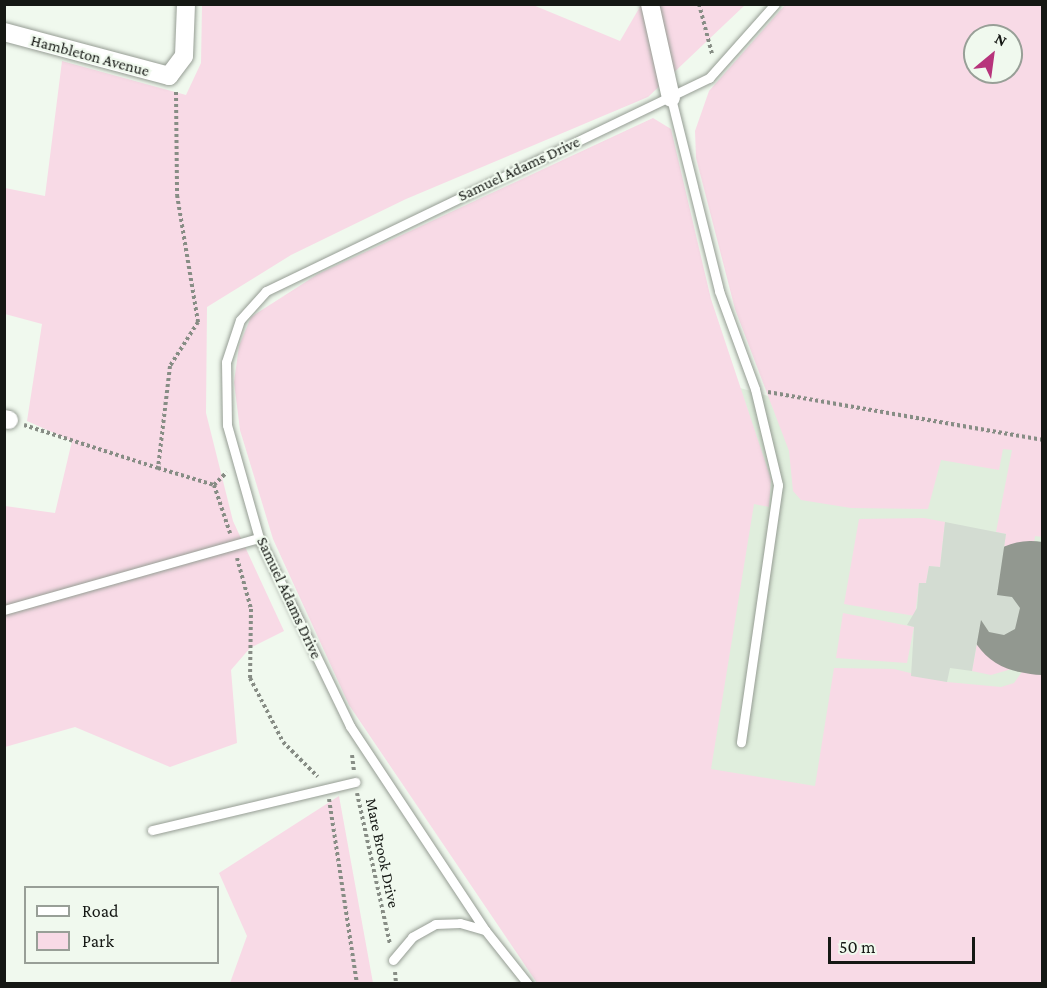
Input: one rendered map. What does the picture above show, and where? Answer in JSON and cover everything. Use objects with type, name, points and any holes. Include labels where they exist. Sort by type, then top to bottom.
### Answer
[{"type":"street","points":[[175,73],[186,47],[186,4]]},
{"type":"street","points":[[650,4],[671,98]]},
{"type":"street","name":"Hambleton Avenue","points":[[4,32],[160,76],[175,73]]},
{"type":"lane","name":"Samuel Adams Drive","points":[[528,984],[485,930],[350,726],[259,538],[227,425],[226,362],[240,320],[266,291],[671,98],[717,69],[775,4]]},
{"type":"lane","points":[[671,98],[718,291],[755,389],[778,485],[741,742]]},
{"type":"lane","points":[[4,610],[259,538]]},
{"type":"lane","points":[[152,830],[355,783]]},
{"type":"lane","points":[[393,960],[412,937],[435,924],[460,923],[485,930]]},
{"type":"path","points":[[699,4],[717,69]]},
{"type":"path","points":[[158,468],[170,366],[198,322],[177,195],[175,73]]},
{"type":"path","points":[[755,389],[1042,440]]},
{"type":"path","points":[[7,419],[214,485]]},
{"type":"path","points":[[214,485],[237,462]]},
{"type":"path","points":[[214,485],[234,545],[251,609],[250,678],[283,742],[328,789],[357,984]]},
{"type":"path","name":"Mare Brook Drive","points":[[350,726],[355,783],[393,960],[396,984]]},
{"type":"shaded area","points":[[733,386],[790,402],[1042,444],[1042,830],[673,773]]},
{"type":"green space","points":[[202,5],[533,5],[620,41],[641,5],[745,5],[648,97],[406,199],[291,255],[207,307],[206,413],[233,521],[284,631],[250,648],[231,670],[237,743],[170,767],[75,727],[5,747],[5,506],[55,513],[72,441],[27,421],[42,324],[5,314],[5,188],[45,196],[62,61],[186,95],[201,63]]},
{"type":"green space","points":[[785,5],[1042,5],[1042,537],[1035,536],[1033,551],[1004,546],[1006,534],[996,532],[1012,450],[1003,449],[999,470],[941,460],[928,509],[851,508],[801,500],[793,491],[789,451],[735,309],[696,158],[695,131],[709,91]]},
{"type":"green space","points":[[653,118],[671,129],[711,299],[771,479],[769,507],[754,504],[711,769],[815,786],[834,668],[894,669],[947,682],[1001,687],[1014,683],[1024,669],[1042,672],[1042,983],[537,983],[349,705],[273,539],[240,430],[234,382],[239,346],[251,317],[318,274]]},
{"type":"green space","points":[[924,518],[945,522],[940,567],[929,566],[926,583],[919,583],[915,616],[844,604],[859,519]]},
{"type":"green space","points":[[1003,554],[1031,559],[1015,668],[991,675],[972,671],[981,620],[989,632],[1004,635],[1015,629],[1019,608],[1012,597],[997,595]]},
{"type":"green space","points":[[843,613],[914,627],[907,663],[836,658]]},
{"type":"green space","points":[[339,796],[373,983],[230,983],[247,936],[219,873]]},
{"type":"building","points":[[945,522],[1006,534],[997,595],[1012,597],[1020,608],[1015,629],[1004,635],[989,632],[981,620],[972,671],[950,668],[947,682],[911,676],[914,627],[907,625],[917,608],[919,583],[926,583],[929,566],[940,567]]},
{"type":"runway","points":[[1031,607],[1042,609]]}]
